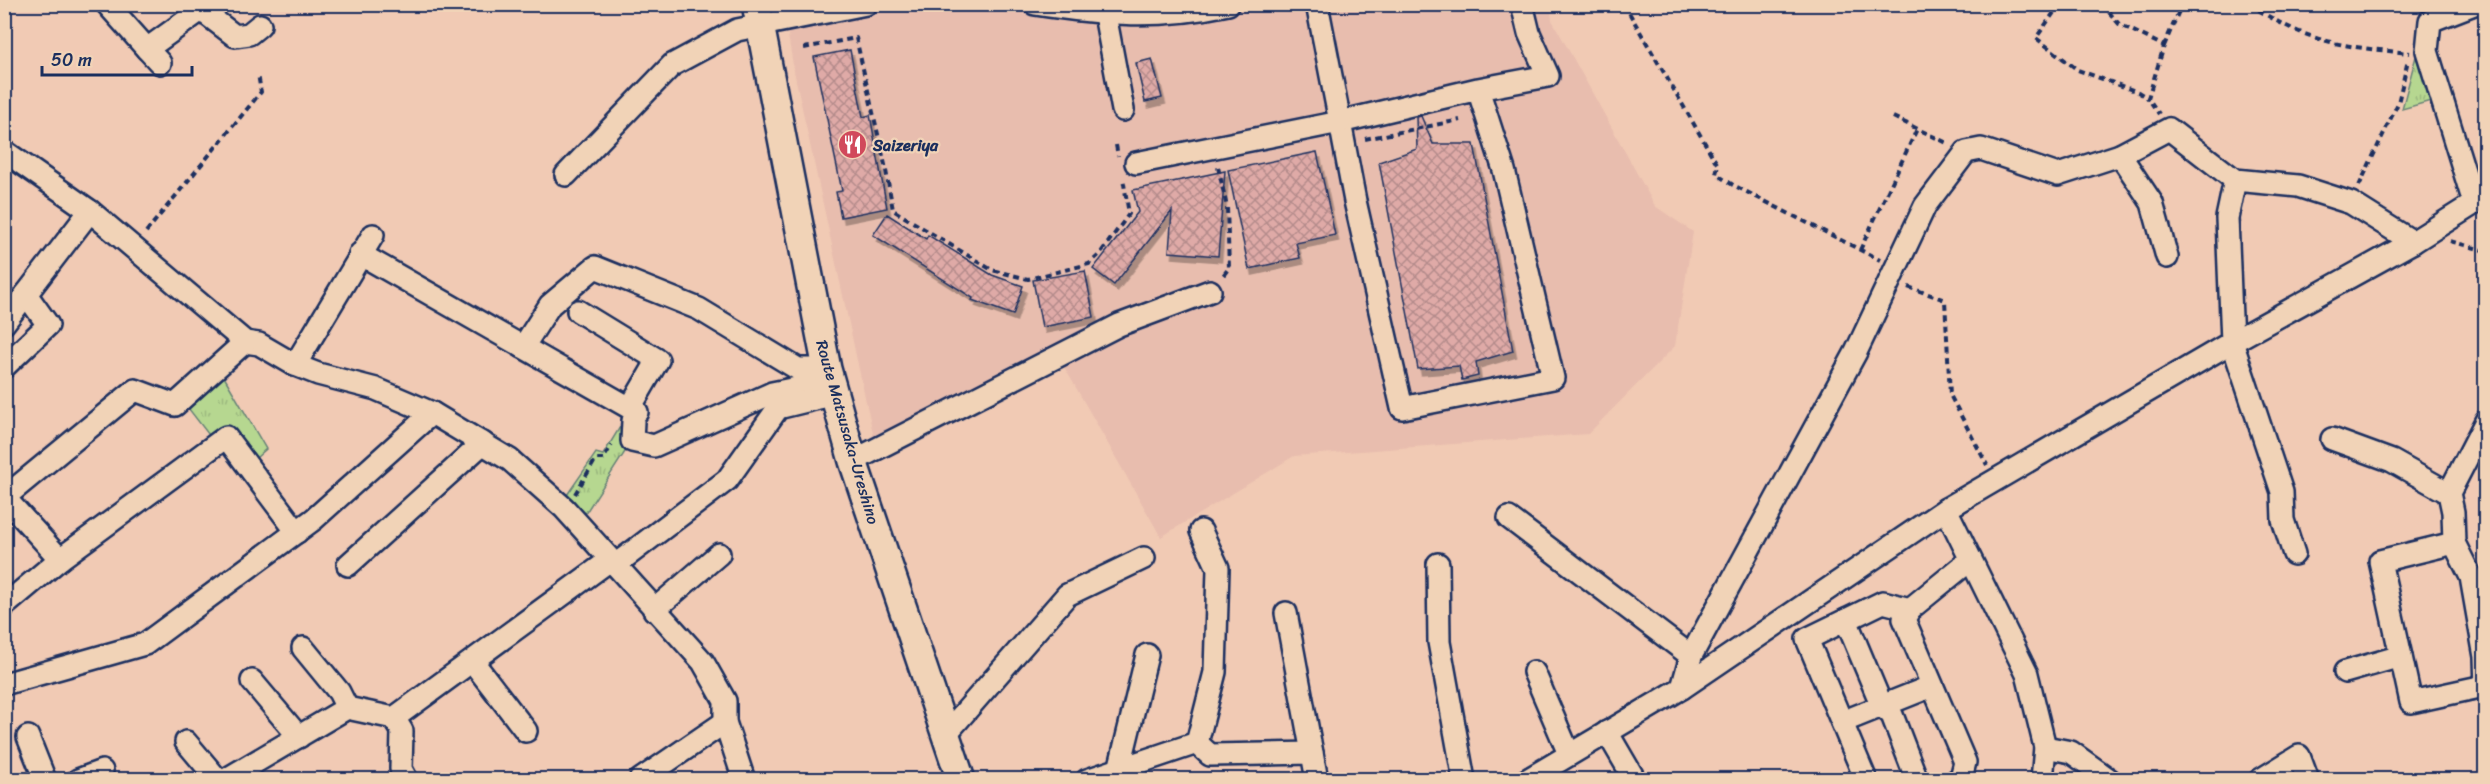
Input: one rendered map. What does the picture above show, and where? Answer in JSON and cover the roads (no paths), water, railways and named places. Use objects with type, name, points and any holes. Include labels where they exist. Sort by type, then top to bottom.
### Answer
[{"type":"main road","name":"Route Matsusaka-Ureshino","points":[[759,16],[831,381],[853,461],[961,780]]},
{"type":"street","points":[[107,4],[154,56],[201,7],[235,36],[249,34],[260,25]]},
{"type":"street","points":[[566,175],[672,65],[759,16],[866,4]]},
{"type":"street","points":[[1035,4],[1104,9],[1134,16],[1193,12],[1228,4]]},
{"type":"street","points":[[1317,4],[1381,324],[1402,408],[1553,378],[1504,170],[1478,89]]},
{"type":"street","points":[[1126,168],[1340,122],[1478,89],[1548,76],[1529,33],[1522,4]]},
{"type":"street","points":[[1541,776],[1569,754],[1682,688],[1946,509],[2232,342],[2413,242],[2433,227],[2480,199],[2427,51],[2430,21],[2474,4]]},
{"type":"street","points":[[1104,9],[1123,110]]},
{"type":"street","points":[[1682,688],[1691,656],[1856,352],[1925,206],[1966,152],[1981,149],[2058,175],[2120,155],[2169,129],[2235,180],[2298,186],[2350,203],[2413,242]]},
{"type":"street","points":[[4,151],[90,211],[245,342],[259,344],[295,365],[318,374],[376,389],[432,413],[510,460],[564,508],[703,662],[725,700],[725,722],[744,780]]},
{"type":"street","points":[[2120,155],[2152,203],[2167,257]]},
{"type":"street","points":[[2235,180],[2227,218],[2232,342],[2282,492],[2283,520],[2294,554]]},
{"type":"street","points":[[5,320],[90,211]]},
{"type":"street","points":[[295,365],[372,235]]},
{"type":"street","points":[[360,254],[523,347],[633,414]]},
{"type":"street","points":[[523,347],[550,306],[595,267],[699,309],[798,369],[831,381]]},
{"type":"street","points":[[853,461],[1119,325],[1210,291]]},
{"type":"street","points":[[4,367],[48,326],[26,294]]},
{"type":"street","points":[[578,311],[658,360],[633,414],[632,441],[654,446],[772,393],[831,381]]},
{"type":"street","points":[[60,559],[5,497],[135,390],[175,405],[245,342]]},
{"type":"street","points":[[394,718],[727,480],[778,408],[831,381]]},
{"type":"street","points":[[4,684],[145,644],[297,532],[432,413]]},
{"type":"street","points":[[2454,543],[2380,561],[2411,702],[2485,688],[2485,657],[2471,578],[2454,543],[2453,512],[2449,493],[2486,421]]},
{"type":"street","points":[[4,606],[60,559],[226,437],[297,532]]},
{"type":"street","points":[[2332,439],[2392,460],[2449,493]]},
{"type":"street","points":[[348,565],[483,443]]},
{"type":"street","points":[[1946,509],[1969,561],[2027,674],[2044,747],[2042,780]]},
{"type":"street","points":[[1509,518],[1691,656]]},
{"type":"street","points":[[1197,743],[1215,672],[1218,568],[1202,531]]},
{"type":"street","points":[[654,610],[718,554]]},
{"type":"street","points":[[945,735],[1067,595],[1144,558]]},
{"type":"street","points":[[1957,780],[1961,778],[1965,762],[1904,619],[1910,609],[1969,561]]},
{"type":"street","points":[[1438,564],[1439,642],[1464,780]]},
{"type":"street","points":[[1866,780],[1807,639],[1883,602],[1910,609]]},
{"type":"street","points":[[1286,613],[1317,780]]},
{"type":"street","points":[[1846,620],[1882,706],[1892,716],[1917,780]]},
{"type":"street","points":[[303,648],[339,692],[347,708]]},
{"type":"street","points":[[1119,770],[1147,655]]},
{"type":"street","points":[[2345,672],[2401,656]]},
{"type":"street","points":[[473,662],[526,731]]},
{"type":"street","points":[[1534,672],[1569,754]]},
{"type":"street","points":[[252,681],[299,737]]},
{"type":"street","points":[[1842,722],[1932,686]]},
{"type":"street","points":[[225,780],[347,708],[394,718],[402,731],[401,769],[407,780]]},
{"type":"street","points":[[640,780],[725,722]]},
{"type":"street","points":[[1607,732],[1635,780]]},
{"type":"street","points":[[28,737],[45,780]]},
{"type":"street","points":[[186,742],[218,780]]},
{"type":"street","points":[[1197,743],[1210,755],[1312,753]]},
{"type":"street","points":[[1087,780],[1197,743]]},
{"type":"street","points":[[2044,747],[2071,752],[2110,780]]},
{"type":"street","points":[[2260,780],[2299,756],[2308,780]]},
{"type":"street","points":[[78,780],[102,771]]},
{"type":"place","name":"Saizeriya","points":[[852,145]]}]
